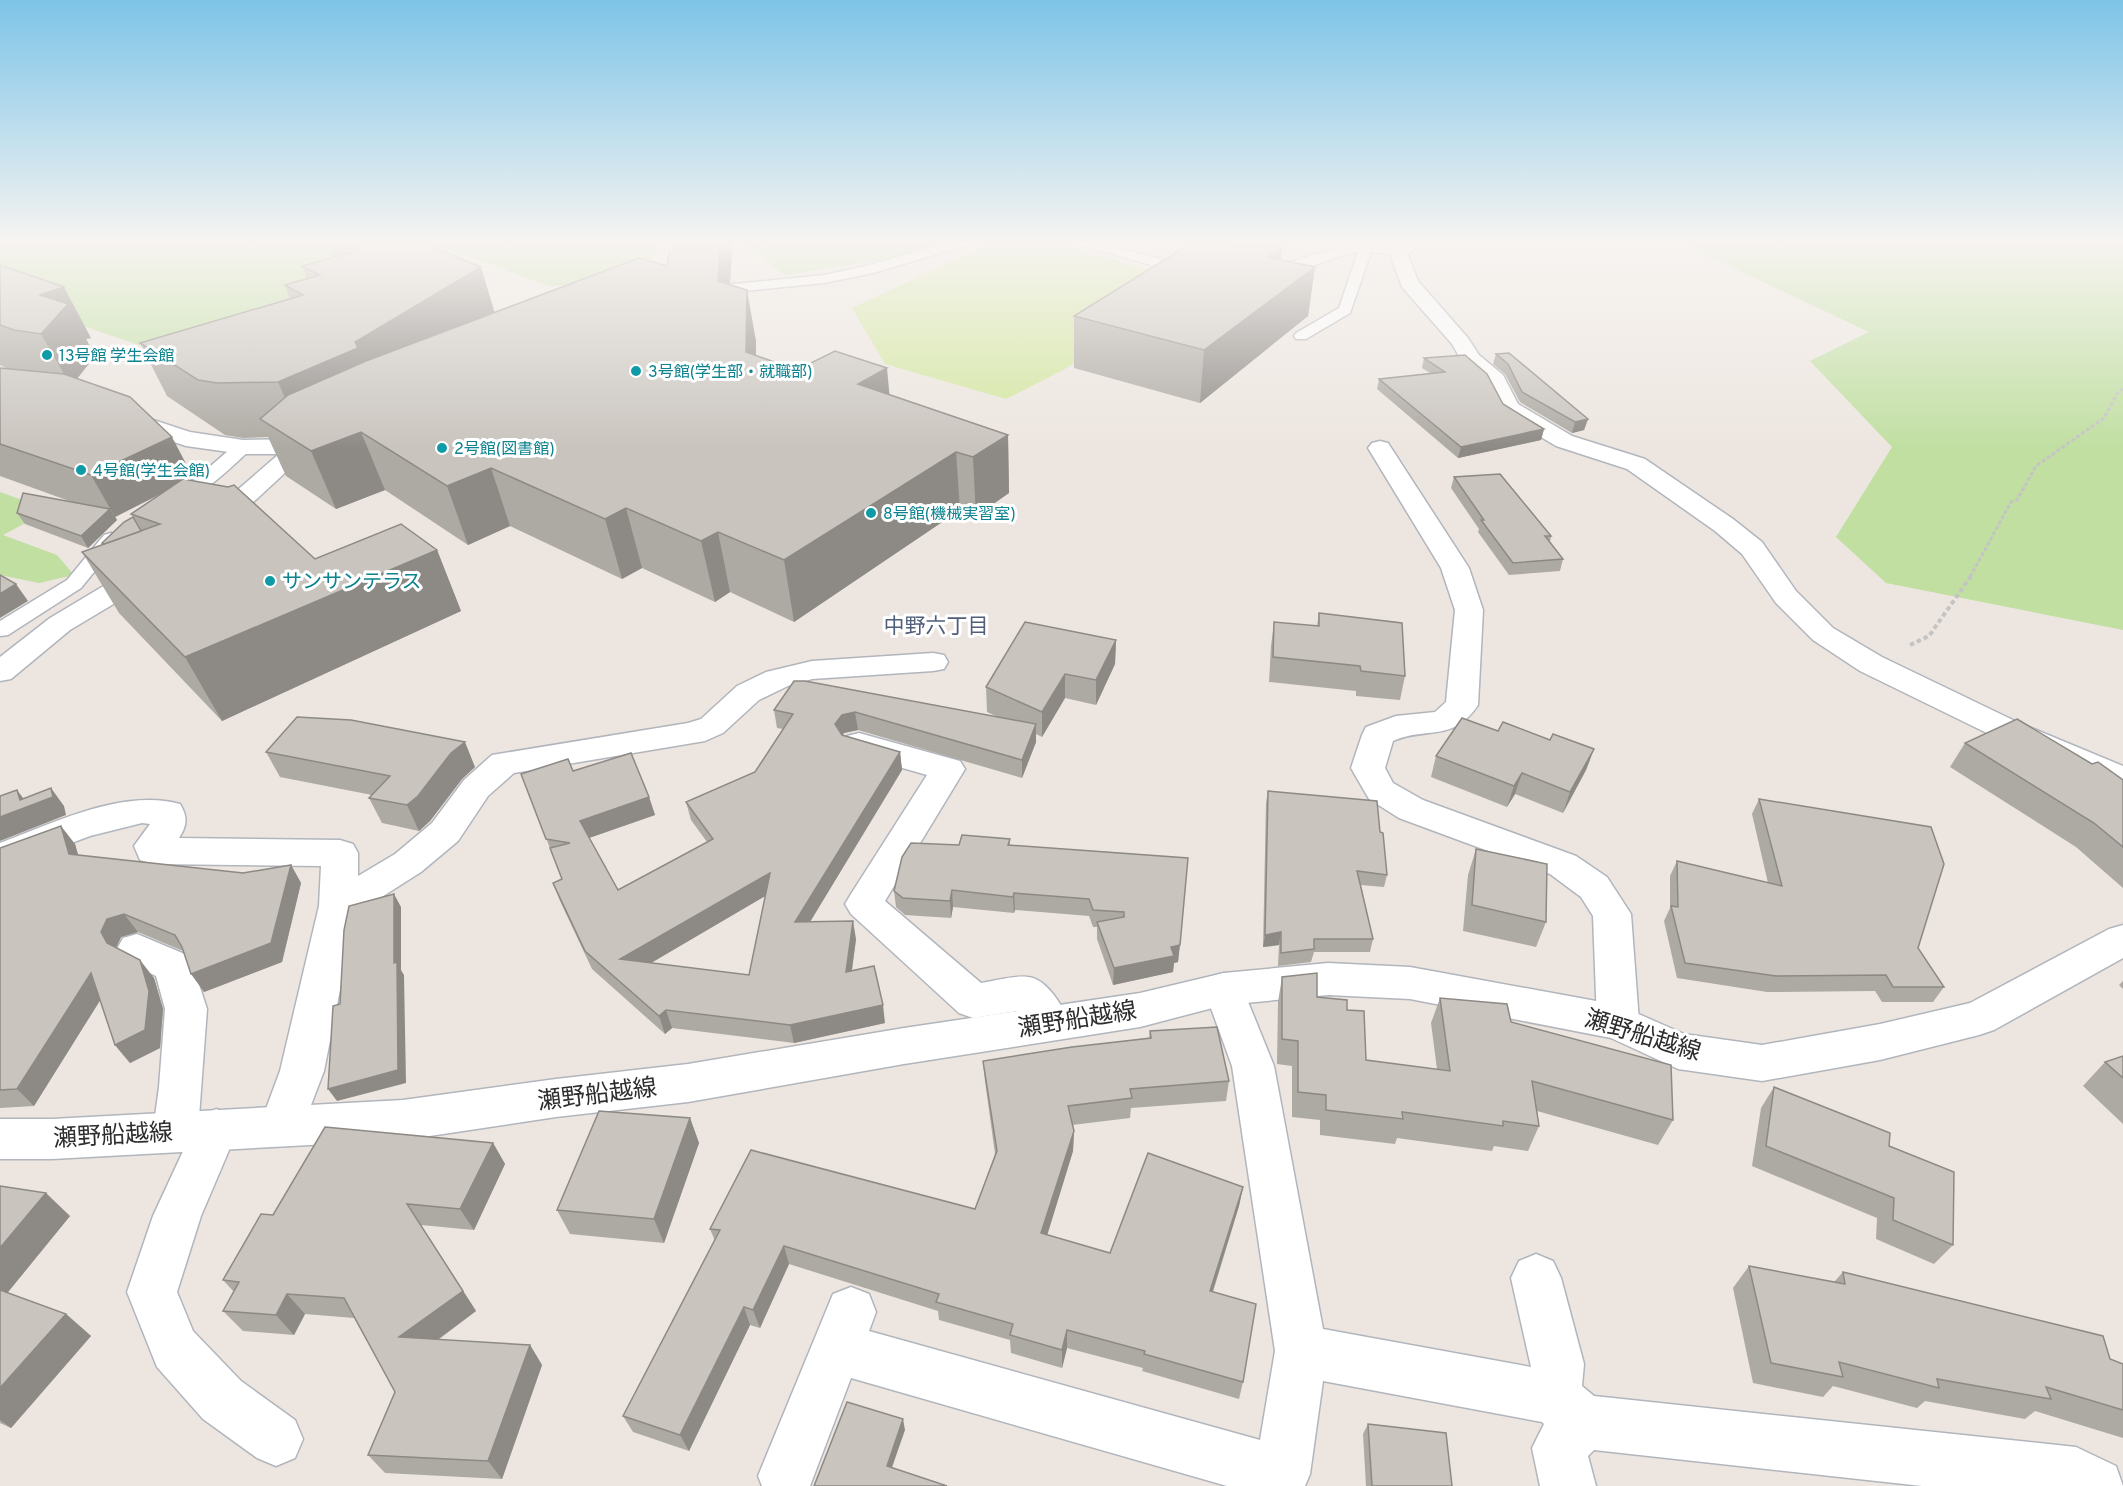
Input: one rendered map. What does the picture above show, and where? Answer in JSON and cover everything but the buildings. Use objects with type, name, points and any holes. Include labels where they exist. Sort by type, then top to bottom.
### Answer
[{"type":"street","points":[[1433,310],[1461,342],[1470,359],[1495,380],[1509,408],[1564,441],[1636,464],[1724,525],[1752,548],[1786,597],[1823,634],[1871,664],[2004,729],[2123,779]]},
{"type":"street","points":[[108,412],[186,439],[243,447],[311,442],[228,513],[193,539]]},
{"type":"street","points":[[1380,448],[1455,568],[1469,610],[1462,705],[1444,721],[1396,727],[1378,735],[1368,768],[1381,791],[1411,809],[1563,865],[1594,887],[1612,914],[1618,1022]]},
{"type":"street","points":[[0,672],[60,624],[140,577],[166,558]]},
{"type":"street","points":[[338,906],[408,863],[445,832],[476,788],[504,763],[693,733],[712,726],[748,693],[777,679],[812,670],[933,662]]},
{"type":"street","points":[[857,743],[948,769],[864,904],[973,1001],[1027,993],[1050,1024]]},
{"type":"street","points":[[0,857],[82,825],[141,811],[168,813],[168,827],[155,840],[152,846],[153,851],[340,852],[338,906],[302,1071],[282,1125]]},
{"type":"street","name":"瀬野船越線","points":[[0,1139],[52,1139],[403,1120],[556,1098],[687,1083],[1140,1010],[1224,989],[1328,979],[1410,983],[1618,1022],[1678,1051],[1762,1062],[1880,1042],[1979,1018],[2123,940]]},
{"type":"street","points":[[137,949],[173,966],[186,1010],[182,1087],[195,1130],[177,1216],[152,1292],[175,1349],[222,1400],[276,1439]]},
{"type":"street","points":[[786,1476],[844,1330],[1282,1474],[1301,1351],[1253,1066],[1224,989]]},
{"type":"street","points":[[1536,1278],[1568,1410],[1559,1448],[1568,1486]]},
{"type":"street","points":[[1301,1351],[1568,1410],[2076,1475],[2096,1486]]},
{"type":"lane","points":[[1301,336],[1344,310]]},
{"type":"lane","points":[[163,505],[203,482],[243,447]]},
{"type":"lane","points":[[0,630],[74,584],[96,554],[122,528]]},
{"type":"path","points":[[1871,664],[1929,636],[1967,583],[2011,502],[2018,500],[2036,466],[2104,418],[2118,392],[2123,389]]},
{"type":"green space","points":[[38,310],[265,310],[170,356]]},
{"type":"green space","points":[[853,310],[1156,310],[1063,370],[1006,399],[885,364]]},
{"type":"green space","points":[[1823,310],[2123,310],[2123,630],[1886,583],[1836,537],[1892,447],[1810,361],[1869,332]]},
{"type":"green space","points":[[0,492],[50,510],[3,535],[57,555],[74,575],[39,583],[0,575]]},
{"type":"place","name":"13号館 学生会館","points":[[47,355]]},
{"type":"place","name":"3号館(学生部・就職部)","points":[[636,371]]},
{"type":"place","name":"2号館(図書館)","points":[[442,448]]},
{"type":"place","name":"4号館(学生会館)","points":[[81,470]]},
{"type":"place","name":"8号館(機械実習室)","points":[[871,513]]},
{"type":"place","name":"サンサンテラス","points":[[270,581]]},
{"type":"district","name":"中野六丁目","points":[[936,626]]}]
